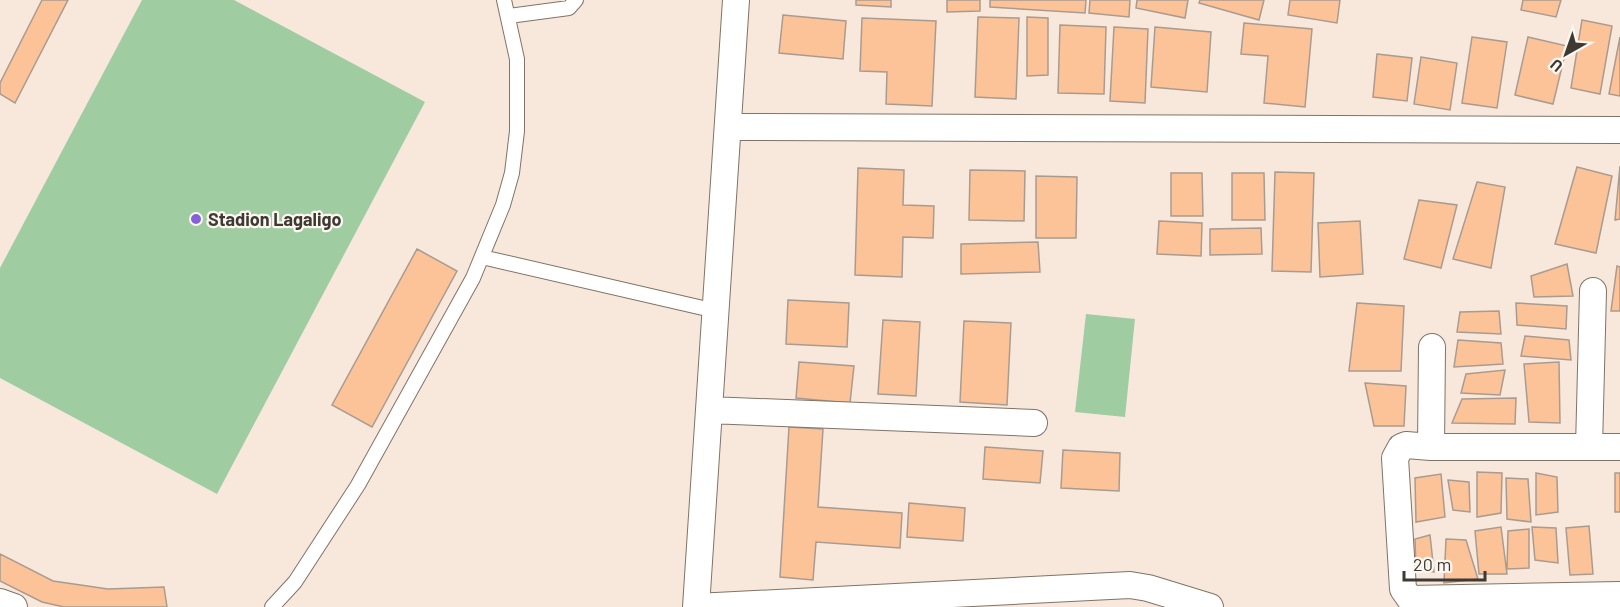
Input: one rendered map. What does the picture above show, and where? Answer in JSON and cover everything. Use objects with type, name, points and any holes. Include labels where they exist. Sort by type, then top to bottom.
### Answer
[{"type":"street","points":[[736,0],[696,607],[962,600],[1130,585],[1148,588],[1210,607]]},
{"type":"street","points":[[729,127],[1620,130]]},
{"type":"street","points":[[1589,447],[1593,291]]},
{"type":"street","points":[[1431,447],[1432,347]]},
{"type":"street","points":[[709,410],[1034,423]]},
{"type":"street","points":[[1620,447],[1403,446],[1395,458],[1403,589],[1410,599],[1620,595]]},
{"type":"street","points":[[0,602],[14,607]]},
{"type":"lane","points":[[272,607],[295,582],[358,485],[473,278],[503,205],[513,173],[516,148],[517,59],[504,0]]},
{"type":"lane","points":[[509,16],[569,8],[576,0]]},
{"type":"lane","points":[[482,257],[716,311]]},
{"type":"green space","points":[[142,0],[234,0],[425,102],[217,494],[0,378],[0,268]]},
{"type":"green space","points":[[1086,314],[1135,319],[1125,417],[1075,412]]},
{"type":"building","points":[[42,0],[68,0],[15,103],[0,94],[0,83]]},
{"type":"building","points":[[856,0],[891,0],[891,7],[856,5]]},
{"type":"building","points":[[947,0],[980,0],[980,11],[947,12]]},
{"type":"building","points":[[990,0],[1086,0],[1085,13],[990,7]]},
{"type":"building","points":[[1090,0],[1130,0],[1129,17],[1089,13]]},
{"type":"building","points":[[1137,0],[1188,0],[1185,18],[1136,8]]},
{"type":"building","points":[[1200,0],[1264,0],[1259,20],[1199,3]]},
{"type":"building","points":[[1290,0],[1340,0],[1337,23],[1288,15]]},
{"type":"building","points":[[1523,0],[1561,0],[1556,17],[1521,10]]},
{"type":"building","points":[[783,15],[846,21],[843,59],[779,53]]},
{"type":"building","points":[[978,17],[1019,18],[1016,99],[975,97]]},
{"type":"building","points":[[1027,17],[1048,18],[1048,75],[1027,76]]},
{"type":"building","points":[[862,18],[936,21],[932,106],[886,104],[887,72],[860,71]]},
{"type":"building","points":[[1582,20],[1612,26],[1600,94],[1571,88]]},
{"type":"building","points":[[1244,23],[1312,29],[1305,107],[1264,103],[1268,56],[1241,54]]},
{"type":"building","points":[[1060,25],[1106,27],[1104,94],[1058,93]]},
{"type":"building","points":[[1114,27],[1148,29],[1145,103],[1110,101]]},
{"type":"building","points":[[1155,27],[1211,32],[1207,92],[1151,87]]},
{"type":"building","points":[[1472,37],[1507,42],[1497,108],[1462,103]]},
{"type":"building","points":[[1528,37],[1567,46],[1553,104],[1515,95]]},
{"type":"building","points":[[1620,37],[1620,96],[1609,94]]},
{"type":"building","points":[[1377,54],[1412,58],[1407,101],[1373,97]]},
{"type":"building","points":[[1421,57],[1457,63],[1450,110],[1414,104]]},
{"type":"building","points":[[1620,166],[1620,219],[1615,220]]},
{"type":"building","points":[[1577,167],[1612,176],[1596,253],[1555,244]]},
{"type":"building","points":[[858,168],[904,170],[903,205],[934,206],[933,238],[903,237],[902,277],[855,275]]},
{"type":"building","points":[[970,170],[1025,171],[1024,221],[969,220]]},
{"type":"building","points":[[1275,172],[1314,173],[1311,272],[1272,271]]},
{"type":"building","points":[[1171,173],[1202,173],[1203,216],[1171,216]]},
{"type":"building","points":[[1232,173],[1264,173],[1265,220],[1232,220]]},
{"type":"building","points":[[1036,176],[1077,177],[1076,238],[1036,238]]},
{"type":"building","points":[[1477,182],[1505,187],[1491,268],[1453,259]]},
{"type":"building","points":[[1419,200],[1457,205],[1441,268],[1404,259]]},
{"type":"building","points":[[1159,221],[1202,223],[1201,256],[1157,254]]},
{"type":"building","points":[[1360,221],[1363,274],[1320,277],[1318,223]]},
{"type":"building","points":[[1261,228],[1262,254],[1210,255],[1210,229]]},
{"type":"building","points":[[1038,242],[1040,272],[961,274],[961,244]]},
{"type":"building","points":[[417,249],[457,271],[372,427],[332,405]]},
{"type":"building","points":[[1567,264],[1573,296],[1534,297],[1531,276]]},
{"type":"building","points":[[1617,266],[1620,267],[1620,311],[1611,311]]},
{"type":"building","points":[[788,300],[849,303],[847,347],[786,344]]},
{"type":"building","points":[[1357,303],[1404,306],[1401,371],[1349,371]]},
{"type":"building","points":[[1516,303],[1567,306],[1566,329],[1517,325]]},
{"type":"building","points":[[1499,311],[1501,334],[1457,332],[1460,312]]},
{"type":"building","points":[[883,320],[920,322],[916,396],[878,394]]},
{"type":"building","points":[[964,321],[1011,323],[1007,405],[960,402]]},
{"type":"building","points":[[1525,336],[1569,340],[1571,360],[1521,356]]},
{"type":"building","points":[[1458,340],[1501,343],[1503,364],[1454,367]]},
{"type":"building","points":[[799,362],[854,366],[850,403],[796,398]]},
{"type":"building","points":[[1559,362],[1560,423],[1529,422],[1524,364]]},
{"type":"building","points":[[1505,370],[1500,395],[1461,393],[1466,374]]},
{"type":"building","points":[[1365,383],[1406,386],[1404,426],[1374,426]]},
{"type":"building","points":[[1516,398],[1515,424],[1452,423],[1462,399]]},
{"type":"building","points":[[789,427],[823,429],[818,507],[902,513],[900,548],[816,542],[813,580],[780,577]]},
{"type":"building","points":[[985,447],[1043,451],[1040,483],[983,479]]},
{"type":"building","points":[[1063,450],[1120,453],[1119,491],[1061,488]]},
{"type":"building","points":[[1477,472],[1502,473],[1501,513],[1477,517]]},
{"type":"building","points":[[1536,473],[1557,477],[1558,512],[1536,515]]},
{"type":"building","points":[[1615,473],[1620,473],[1620,512],[1615,512]]},
{"type":"building","points":[[1441,474],[1445,517],[1416,522],[1415,478]]},
{"type":"building","points":[[1506,478],[1528,479],[1531,522],[1507,519]]},
{"type":"building","points":[[1448,480],[1469,482],[1470,512],[1453,510]]},
{"type":"building","points":[[909,503],[965,508],[963,541],[907,537]]},
{"type":"building","points":[[1589,526],[1593,574],[1570,575],[1566,528]]},
{"type":"building","points":[[1501,527],[1507,574],[1479,574],[1475,531]]},
{"type":"building","points":[[1532,527],[1556,528],[1558,563],[1535,560]]},
{"type":"building","points":[[1529,529],[1529,568],[1507,569],[1508,531]]},
{"type":"building","points":[[1430,535],[1434,572],[1416,570],[1415,539]]},
{"type":"building","points":[[1446,539],[1466,540],[1478,579],[1444,583]]},
{"type":"building","points":[[0,554],[53,581],[108,589],[164,587],[167,607],[64,607],[42,602],[0,581]]},
{"type":"place","name":"Stadion Lagaligo","points":[[196,219]]}]
